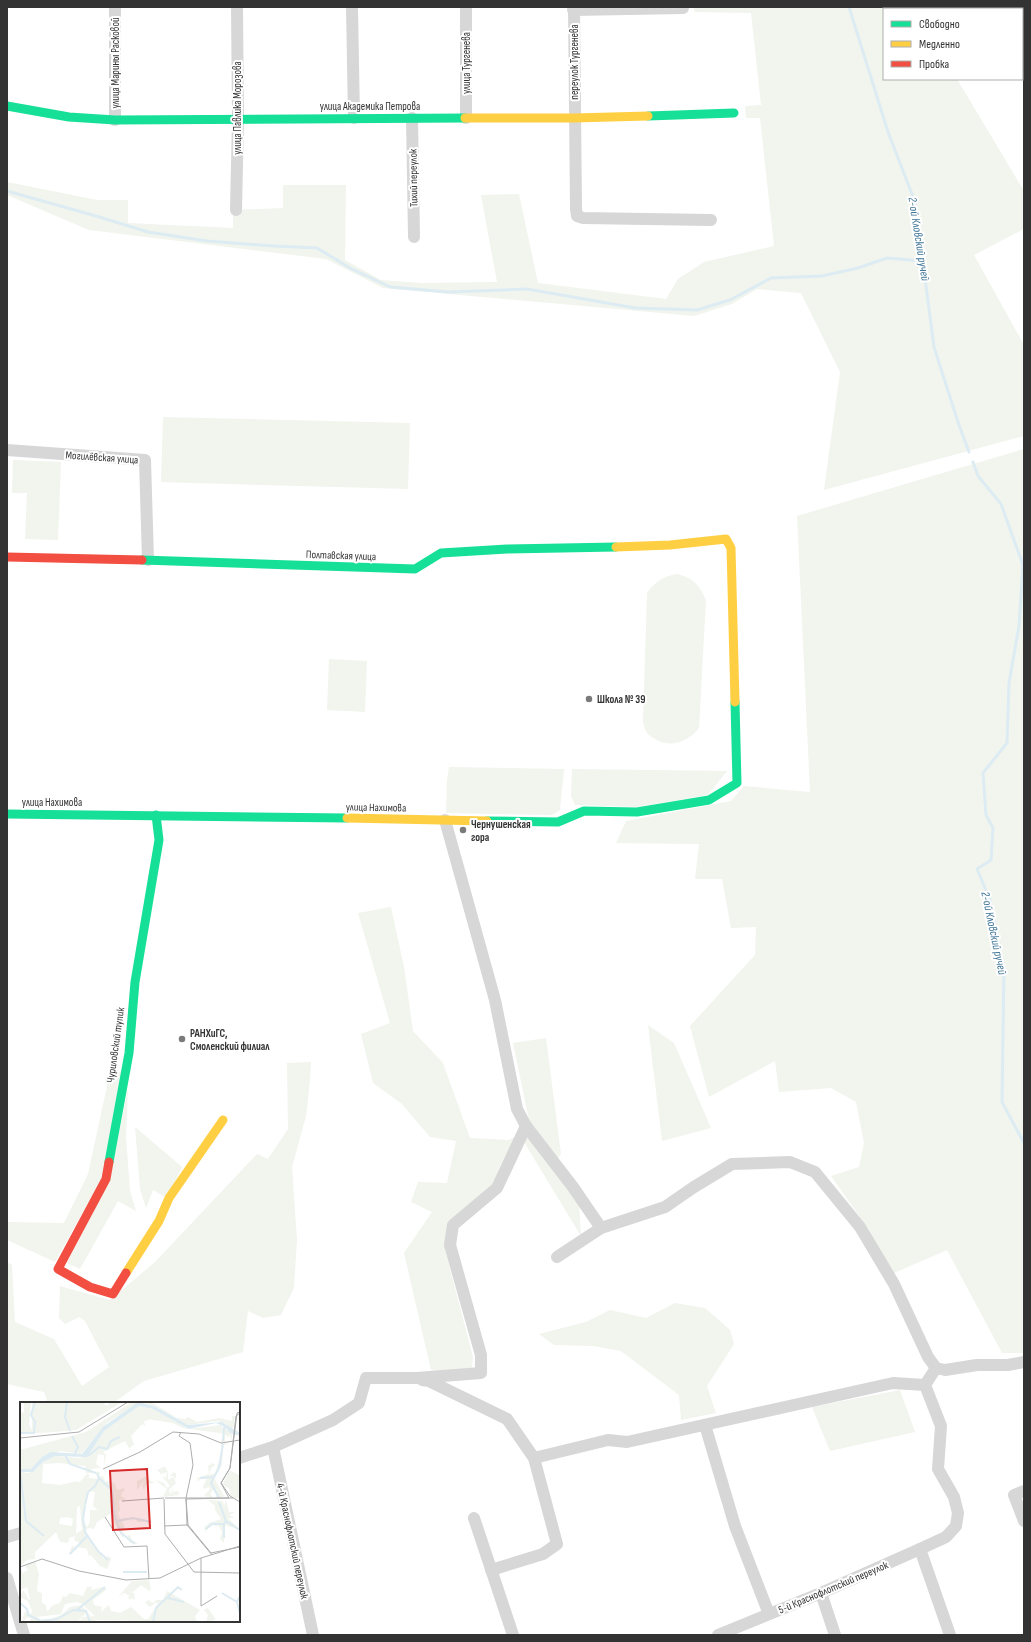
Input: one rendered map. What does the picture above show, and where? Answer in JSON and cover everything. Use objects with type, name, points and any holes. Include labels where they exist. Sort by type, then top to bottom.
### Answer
[{"type":"street","name":"улица Марины Расковой","points":[[115,7],[115,120]]},
{"type":"street","name":"улица Павлика Морозова","points":[[236,210],[238,119],[237,7]]},
{"type":"street","points":[[352,7],[354,118]]},
{"type":"street","name":"улица Тургенева","points":[[466,7],[466,118]]},
{"type":"street","points":[[574,9],[684,8]]},
{"type":"street","name":"переулок Тургенева","points":[[574,9],[574,118],[577,216],[582,218],[711,220]]},
{"type":"street","name":"улица Академика Петрова","points":[[7,106],[69,117],[115,120],[574,118],[734,113]]},
{"type":"street","name":"Тихий переулок","points":[[412,118],[414,237]]},
{"type":"street","name":"Могилёвская улица","points":[[7,450],[145,460],[148,560]]},
{"type":"street","name":"Полтавская улица","points":[[7,557],[415,569],[441,553],[507,549],[670,545],[726,539],[731,548],[737,783]]},
{"type":"street","name":"улица Нахимова","points":[[7,814],[156,814],[558,822],[584,811],[637,812],[710,800],[737,783]]},
{"type":"street","name":"Чуриловский тупик","points":[[156,814],[159,840],[135,982],[129,1053],[106,1179],[58,1268],[90,1287],[113,1294],[158,1221],[169,1198],[223,1120]]},
{"type":"street","points":[[445,820],[495,1000],[517,1109],[526,1126],[573,1187],[601,1228]]},
{"type":"street","points":[[240,1458],[273,1447],[333,1420],[359,1403],[366,1378],[417,1378],[481,1372],[481,1355],[450,1245],[453,1225],[497,1188],[526,1126]]},
{"type":"street","points":[[557,1257],[601,1228],[665,1208],[694,1187],[732,1164],[790,1162],[815,1172],[860,1228],[894,1284],[928,1357],[936,1368],[945,1370],[977,1364],[1008,1365],[1024,1362]]},
{"type":"street","points":[[534,1458],[608,1440],[627,1442],[893,1383],[925,1385],[936,1368]]},
{"type":"street","points":[[417,1378],[429,1381],[507,1419],[534,1458],[557,1544],[543,1554],[491,1570]]},
{"type":"street","name":"5-й Краснофлотский переулок","points":[[718,1635],[821,1593],[920,1549],[946,1537],[956,1526],[958,1513],[954,1497],[938,1469],[942,1426],[925,1385]]},
{"type":"street","points":[[705,1425],[735,1526],[769,1614]]},
{"type":"street","name":"4-й Краснофлотский переулок","points":[[273,1447],[313,1635]]},
{"type":"street","points":[[1024,1491],[1014,1494],[1024,1521]]},
{"type":"street","points":[[474,1518],[513,1635]]},
{"type":"street","points":[[7,1537],[20,1533]]},
{"type":"street","points":[[920,1549],[950,1635]]},
{"type":"street","points":[[7,1578],[20,1622]]},
{"type":"street","points":[[821,1593],[835,1635]]},
{"type":"street","points":[[20,1622],[24,1635]]},
{"type":"shaded area","points":[[693,7],[915,8],[883,8],[883,80],[958,80],[1024,191],[1024,229],[974,255],[1024,345],[1024,436],[824,490],[840,372],[801,293],[757,289],[732,304],[694,316],[383,288],[326,259],[89,230],[7,195],[7,182],[97,200],[128,200],[128,223],[233,228],[233,210],[283,208],[283,185],[346,185],[345,260],[381,280],[421,283],[497,282],[481,195],[519,194],[538,283],[666,299],[678,279],[704,262],[774,246],[760,118],[746,118],[745,106],[761,105],[751,13],[695,12]]},
{"type":"shaded area","points":[[163,417],[410,423],[408,489],[161,482]]},
{"type":"shaded area","points":[[1024,449],[1024,1353],[1002,1353],[947,1250],[892,1274],[869,1230],[831,1176],[859,1167],[864,1143],[856,1102],[831,1088],[779,1092],[775,1061],[709,1097],[690,1026],[755,955],[756,927],[731,928],[722,879],[695,879],[699,844],[616,843],[626,821],[731,801],[744,786],[810,792],[797,516]]},
{"type":"shaded area","points":[[13,460],[61,462],[58,540],[25,539],[27,493],[12,493]]},
{"type":"shaded area","points":[[677,574],[692,580],[701,590],[706,600],[699,728],[685,740],[667,743],[661,742],[649,735],[645,730],[643,722],[647,593],[660,580]]},
{"type":"shaded area","points":[[329,659],[367,661],[365,712],[327,710]]},
{"type":"shaded area","points":[[449,767],[564,769],[560,810],[552,815],[446,813]]},
{"type":"shaded area","points":[[572,769],[727,771],[708,795],[637,807],[575,805],[571,796]]},
{"type":"shaded area","points":[[391,907],[404,967],[413,1031],[443,1063],[470,1138],[509,1140],[516,1136],[501,1164],[493,1185],[450,1224],[445,1250],[473,1357],[472,1367],[462,1373],[431,1370],[404,1253],[432,1212],[411,1202],[418,1182],[447,1183],[456,1141],[430,1137],[402,1104],[373,1083],[361,1034],[390,1023],[358,913]]},
{"type":"shaded area","points":[[648,1025],[674,1043],[711,1128],[662,1141]]},
{"type":"shaded area","points":[[546,1038],[561,1154],[555,1162],[530,1125],[513,1043]]},
{"type":"shaded area","points":[[311,1062],[306,1116],[292,1167],[297,1240],[294,1288],[281,1315],[263,1318],[248,1311],[243,1352],[144,1381],[114,1402],[48,1402],[44,1392],[7,1384],[7,1262],[12,1265],[15,1322],[54,1339],[82,1386],[109,1367],[85,1321],[79,1317],[65,1324],[59,1318],[60,1286],[110,1300],[155,1262],[257,1154],[268,1159],[288,1129],[287,1063]]},
{"type":"shaded area","points":[[121,1071],[103,1176],[55,1262],[7,1240],[7,1222],[64,1223],[88,1174],[109,1077]]},
{"type":"shaded area","points":[[128,1088],[126,1137],[130,1191],[136,1211],[118,1201],[80,1269],[67,1263],[110,1179]]},
{"type":"shaded area","points":[[135,1127],[182,1167],[167,1198],[153,1190],[146,1208],[140,1189]]},
{"type":"shaded area","points":[[528,1135],[579,1204],[581,1236],[524,1142]]},
{"type":"shaded area","points":[[675,1303],[705,1308],[730,1330],[734,1344],[707,1386],[716,1413],[681,1420],[679,1395],[621,1351],[593,1346],[554,1345],[539,1334],[586,1322],[610,1310],[646,1318]]},
{"type":"shaded area","points":[[900,1390],[915,1432],[830,1451],[812,1407]]},
{"type":"waterway","name":"2-ой Кловский ручей","points":[[849,7],[888,132],[915,202],[934,347],[969,452]]},
{"type":"waterway","points":[[7,191],[148,232],[207,241],[317,248],[350,268],[390,287],[448,292],[527,289],[635,308],[697,310],[730,300],[771,278],[822,276],[858,268],[887,258],[922,261]]},
{"type":"waterway","name":"2-ой Кловский ручей","points":[[973,462],[978,476],[1001,504],[1023,565],[1019,626],[1009,683],[1007,743],[983,773],[986,815],[993,828],[991,860],[977,869],[990,900],[1004,968],[1002,1102],[1024,1143]]},
{"type":"traffic: fast","points":[[7,106],[69,117],[115,120],[465,118]]},
{"type":"traffic: fast","points":[[648,116],[734,113]]},
{"type":"traffic: fast","points":[[142,560],[415,569],[441,553],[507,549],[616,547]]},
{"type":"traffic: fast","points":[[487,821],[558,822],[584,811],[637,812],[709,800],[737,783],[735,702]]},
{"type":"traffic: fast","points":[[7,814],[347,818]]},
{"type":"traffic: fast","points":[[109,1162],[129,1053],[135,982],[159,840],[156,815]]},
{"type":"traffic: slow","points":[[465,118],[648,116]]},
{"type":"traffic: slow","points":[[616,547],[670,545],[726,539],[731,548],[735,702]]},
{"type":"traffic: slow","points":[[347,818],[487,821]]},
{"type":"traffic: slow","points":[[126,1273],[159,1221],[169,1198],[223,1120]]},
{"type":"traffic: jam","points":[[7,557],[142,560]]},
{"type":"traffic: jam","points":[[109,1162],[106,1179],[58,1269],[90,1287],[113,1294],[126,1273]]},
{"type":"place","name":"Школа № 39","points":[[589,699]]},
{"type":"place","name":"Чернушенская гора","points":[[463,830]]},
{"type":"place","name":"РАНХиГС, Смоленский филиал","points":[[182,1039]]}]
